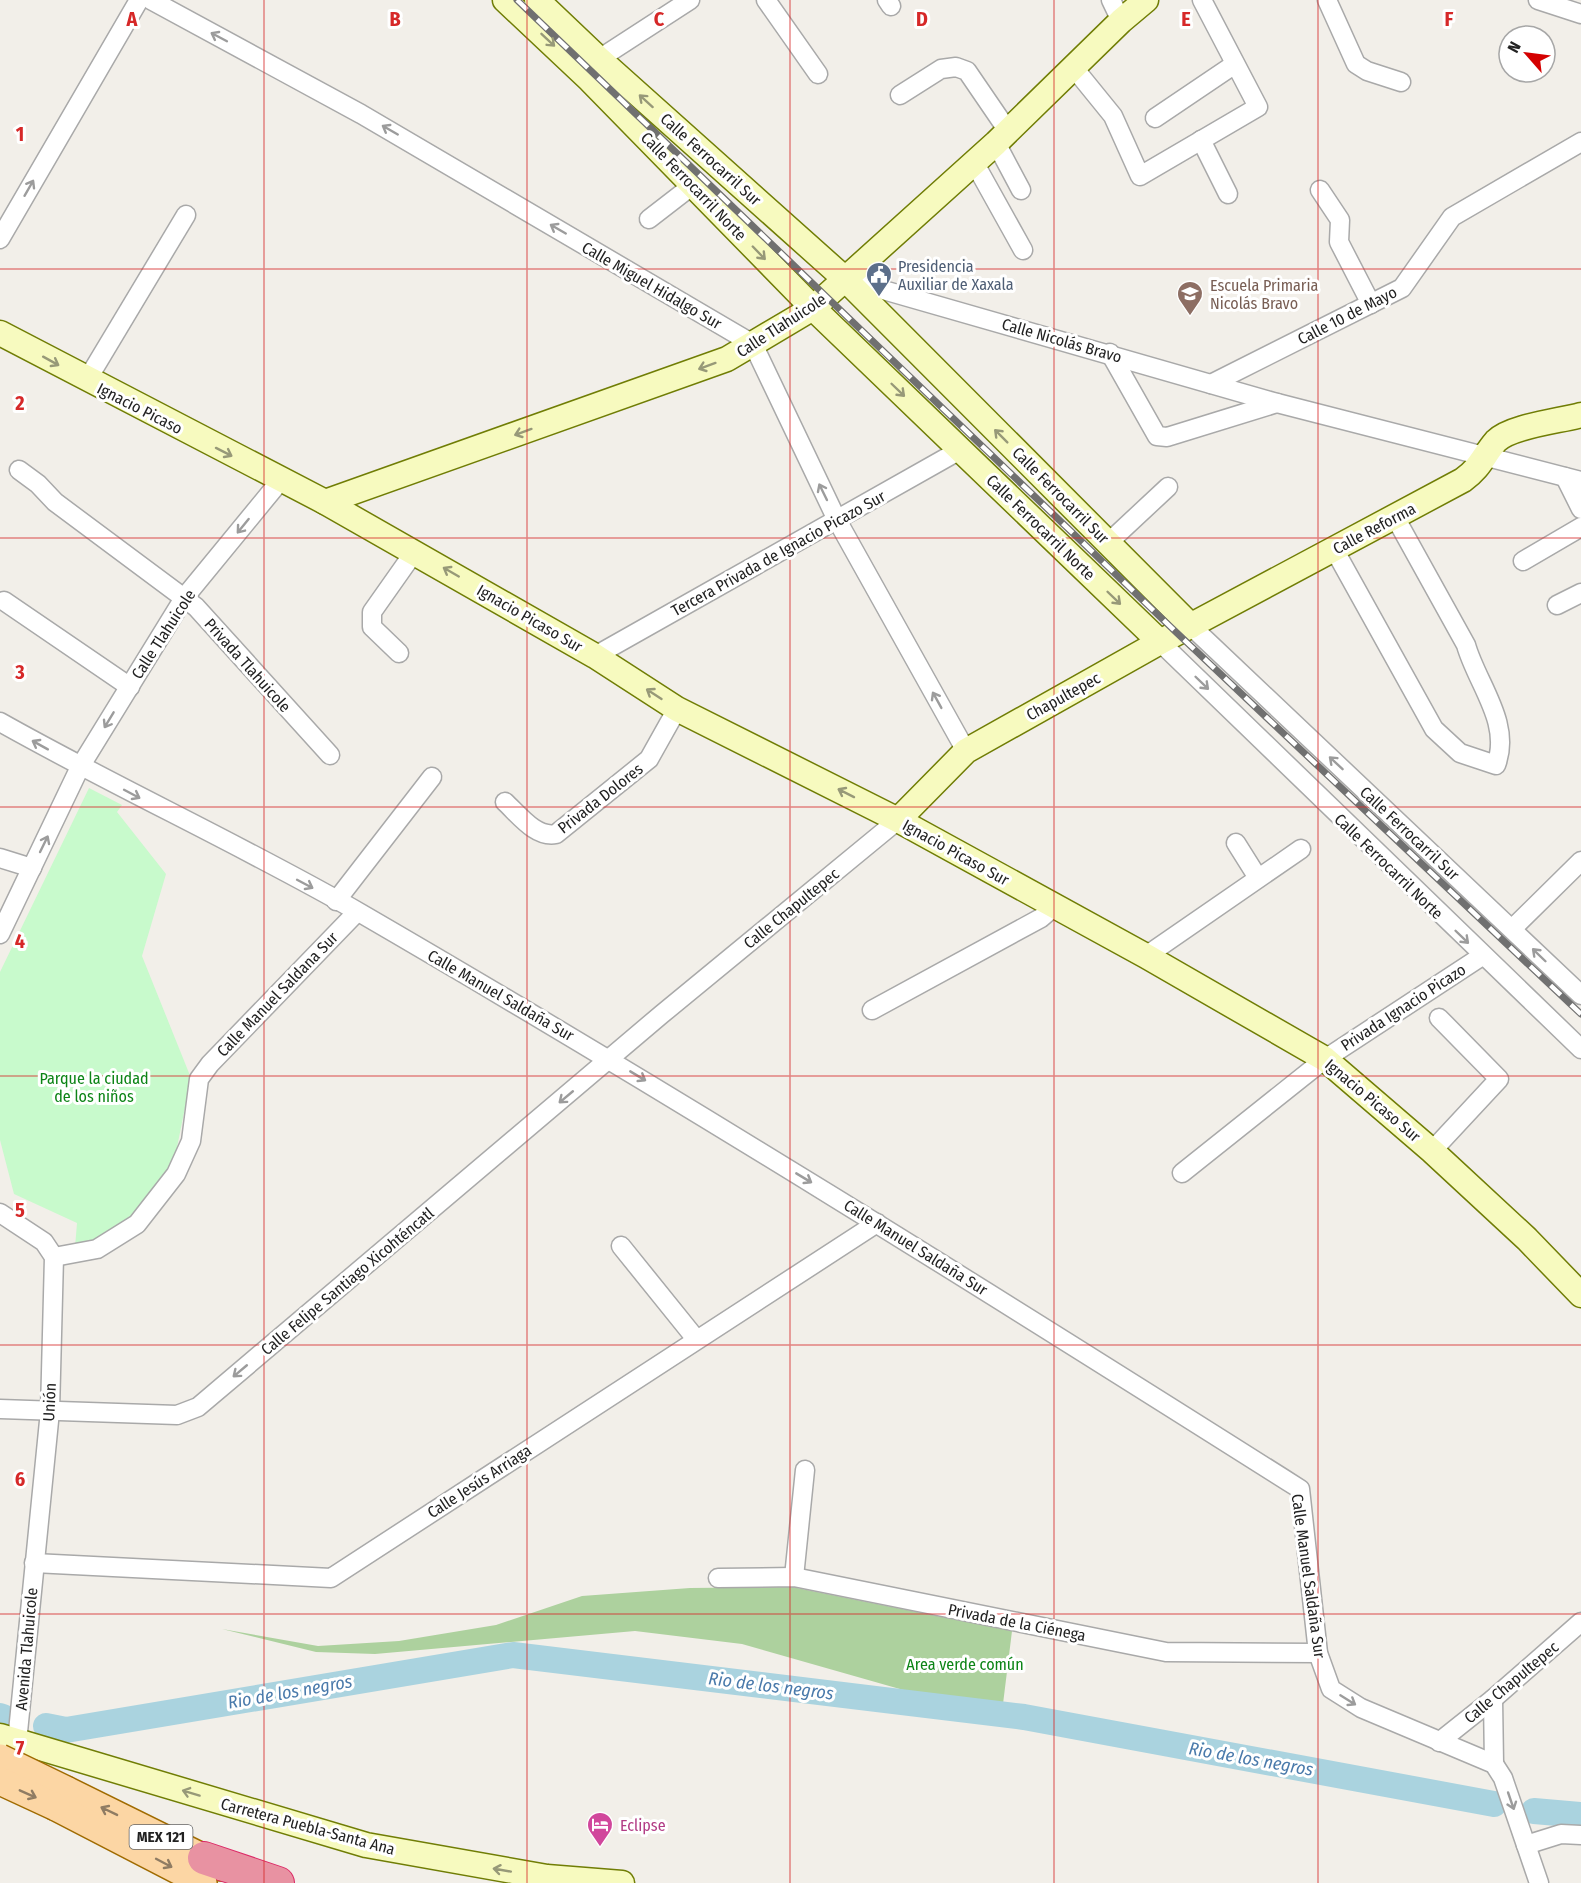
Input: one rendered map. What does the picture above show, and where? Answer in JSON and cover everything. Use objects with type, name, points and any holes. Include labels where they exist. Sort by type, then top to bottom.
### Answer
[{"type":"highway","points":[[204,1871],[278,1883]]},
{"type":"main road","name":"Calle Ferrocarril Norte","points":[[505,0],[591,80],[813,308],[1160,642]]},
{"type":"main road","name":"Calle Ferrocarril Sur","points":[[537,0],[599,59],[846,279],[1191,626]]},
{"type":"main road","name":"Calle Tlahuicole","points":[[325,502],[727,359],[813,308],[1002,137],[1074,68],[1116,10],[1146,0]]},
{"type":"main road","name":"Ignacio Picaso","points":[[0,333],[280,481]]},
{"type":"main road","name":"Calle Reforma","points":[[1160,642],[1463,480],[1478,470],[1496,442],[1506,434],[1581,416]]},
{"type":"main road","name":"Ignacio Picaso Sur","points":[[280,481],[325,502],[415,551],[595,656],[677,709],[898,820],[1146,956],[1325,1059],[1432,1151],[1527,1239],[1581,1295]]},
{"type":"main road","name":"Chapultepec","points":[[966,751],[1160,642]]},
{"type":"main road","name":"Calle Chapultepec","points":[[898,820],[966,751]]},
{"type":"main road","name":"MEX 121","points":[[4,1761],[61,1798],[204,1871],[255,1883]]},
{"type":"main road","name":"Carretera Puebla-Santa Ana","points":[[4,1761],[366,1845],[547,1877],[622,1883]]},
{"type":"street","points":[[0,239],[140,0]]},
{"type":"street","name":"Calle Miguel Hidalgo Sur","points":[[151,0],[361,114],[753,344]]},
{"type":"street","points":[[599,59],[690,0]]},
{"type":"street","points":[[766,0],[818,74]]},
{"type":"street","points":[[1074,68],[1113,116],[1140,176],[1258,107],[1202,0]]},
{"type":"street","points":[[1327,0],[1356,64],[1367,71],[1401,81]]},
{"type":"street","points":[[1538,0],[1581,14]]},
{"type":"street","points":[[1155,118],[1235,64]]},
{"type":"street","points":[[900,95],[941,69],[956,67],[967,71],[1002,137],[1021,190]]},
{"type":"street","points":[[1201,140],[1228,194]]},
{"type":"street","name":"Calle 10 de Mayo","points":[[1211,384],[1402,288],[1452,217],[1581,142]]},
{"type":"street","points":[[974,162],[1023,250]]},
{"type":"street","points":[[649,219],[693,184]]},
{"type":"street","points":[[1320,190],[1340,220],[1339,242],[1371,304]]},
{"type":"street","points":[[87,380],[186,215]]},
{"type":"street","name":"Calle Nicolás Bravo","points":[[846,279],[1277,403],[1573,479],[1581,509]]},
{"type":"street","points":[[753,344],[837,520],[966,751]]},
{"type":"street","points":[[1110,354],[1157,436],[1167,437],[1277,403]]},
{"type":"street","name":"Tercera Privada de Ignacio Picazo Sur","points":[[595,656],[960,450]]},
{"type":"street","name":"Privada Tlahuicole","points":[[19,470],[38,484],[55,502],[196,607],[330,755]]},
{"type":"street","name":"Calle Tlahuicole","points":[[81,767],[184,598],[280,481]]},
{"type":"street","points":[[1108,543],[1168,487]]},
{"type":"street","points":[[1334,549],[1402,676],[1434,729],[1460,753],[1496,765],[1501,739],[1497,716],[1472,668],[1466,645],[1395,517]]},
{"type":"street","points":[[1523,561],[1581,527]]},
{"type":"street","points":[[399,653],[372,627],[372,612],[415,551]]},
{"type":"street","points":[[1557,605],[1581,593]]},
{"type":"street","points":[[4,601],[130,687]]},
{"type":"street","name":"Calle Ferrocarril Sur","points":[[1191,626],[1581,995]]},
{"type":"street","name":"Calle Ferrocarril Norte","points":[[1160,642],[1482,956],[1581,1049]]},
{"type":"street","name":"Privada Dolores","points":[[505,802],[540,833],[548,836],[556,834],[649,759],[677,709]]},
{"type":"street","name":"Calle Manuel Saldaña Sur","points":[[0,722],[357,912],[611,1059],[1300,1489],[1318,1653],[1330,1689],[1361,1708],[1494,1764]]},
{"type":"street","points":[[2,926],[81,767]]},
{"type":"street","points":[[336,901],[432,777]]},
{"type":"street","name":"Calle Chapultepec","points":[[611,1059],[898,820]]},
{"type":"street","points":[[1236,843],[1257,878]]},
{"type":"street","points":[[1146,956],[1301,849]]},
{"type":"street","points":[[0,858],[32,868]]},
{"type":"street","points":[[1512,929],[1581,861]]},
{"type":"street","points":[[872,1010],[1041,918],[1055,906]]},
{"type":"street","name":"Calle Manuel Saldana Sur","points":[[49,1249],[97,1249],[137,1224],[176,1174],[191,1142],[199,1079],[210,1064],[357,912]]},
{"type":"street","name":"Privada Ignacio Picazo","points":[[1182,1173],[1325,1059],[1482,956]]},
{"type":"street","points":[[1432,1151],[1499,1079],[1439,1018]]},
{"type":"street","name":"Calle Felipe Santiago Xicohténcatl","points":[[0,1409],[177,1415],[198,1407],[611,1059]]},
{"type":"street","points":[[0,1213],[49,1249]]},
{"type":"street","name":"Calle Jesús Arriaga","points":[[34,1563],[332,1578],[877,1223]]},
{"type":"street","points":[[621,1246],[696,1339]]},
{"type":"street","name":"Unión","points":[[34,1563],[50,1411],[49,1249]]},
{"type":"street","points":[[795,1577],[805,1470]]},
{"type":"street","name":"Avenida Tlahuicole","points":[[4,1761],[34,1563]]},
{"type":"street","name":"Privada de la Ciénega","points":[[717,1578],[795,1577],[1166,1652],[1318,1653]]},
{"type":"street","name":"Calle Chapultepec","points":[[1439,1742],[1493,1699],[1581,1622]]},
{"type":"street","points":[[1493,1699],[1494,1764],[1503,1778],[1539,1883]]},
{"type":"street","points":[[1526,1845],[1561,1834],[1581,1835]]},
{"type":"green space","name":"Parque la ciudad de los niños","points":[[89,788],[122,805],[117,812],[166,874],[142,956],[191,1078],[172,1172],[131,1223],[97,1245],[75,1247],[77,1223],[14,1194],[0,1140],[0,972]]},
{"type":"green space","name":"Area verde común","points":[[792,1587],[1012,1631],[1002,1712],[956,1705],[742,1644],[635,1631],[375,1654],[316,1652],[222,1629],[318,1646],[399,1641],[496,1625],[582,1596],[690,1588]]},
{"type":"waterway","name":"Rio de los negros","points":[[46,1726],[66,1730],[513,1655],[1024,1717],[1494,1804]]},
{"type":"waterway","name":"Rio de los negros","points":[[1534,1811],[1581,1815]]},
{"type":"railway","points":[[517,0],[1177,633],[1581,1014]]},
{"type":"place","name":"Presidencia Auxiliar de Xaxala","points":[[879,298]]},
{"type":"place","name":"Escuela Primaria Nicolás Bravo","points":[[1190,317]]},
{"type":"place","name":"Eclipse","points":[[600,1848]]}]
